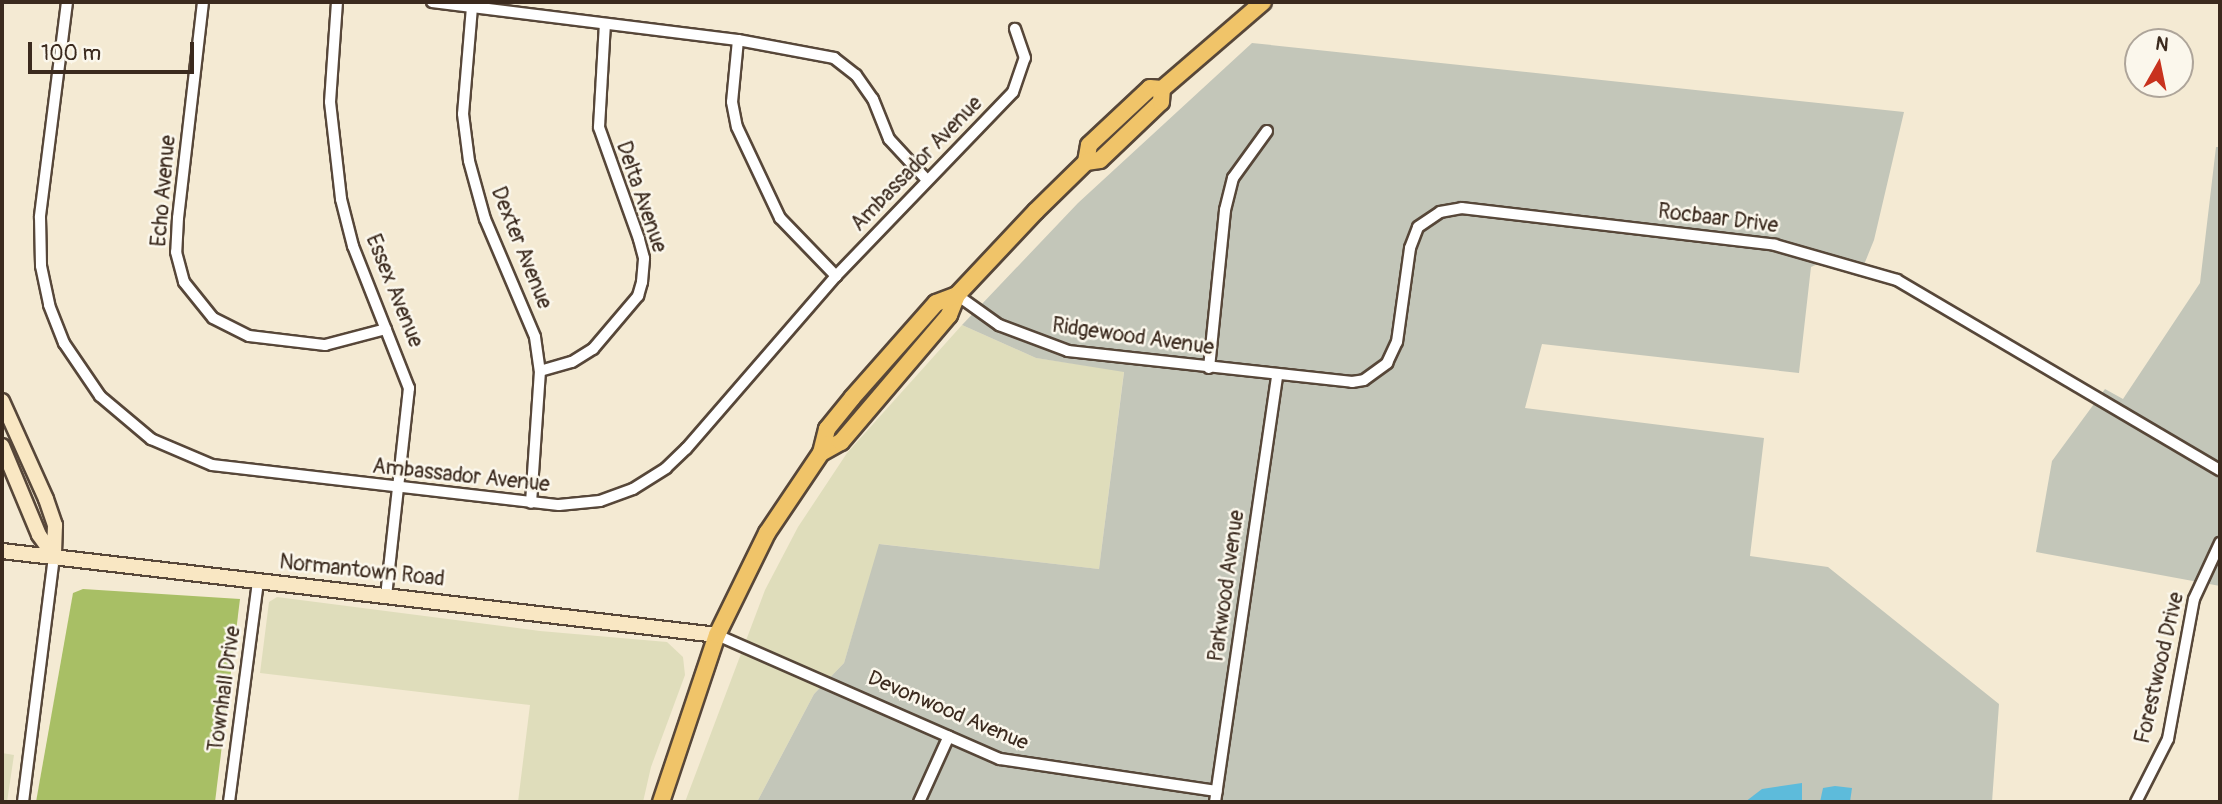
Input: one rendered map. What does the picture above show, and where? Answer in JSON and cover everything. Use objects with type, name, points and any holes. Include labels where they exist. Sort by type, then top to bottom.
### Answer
[{"type":"main road","points":[[660,802],[716,635],[767,533],[821,453],[841,442],[949,315],[957,295],[1086,162],[1100,160],[1161,102],[1161,89],[1263,2]]},
{"type":"main road","points":[[2,401],[55,525],[54,556]]},
{"type":"main road","points":[[2,446],[39,535],[54,556]]},
{"type":"main road","name":"Normantown Road","points":[[2,551],[716,635]]},
{"type":"street","name":"Ambassador Avenue","points":[[67,2],[40,232],[48,305],[74,363],[100,396],[132,427],[194,460],[232,470],[531,503],[600,501],[633,489],[666,468],[836,276],[926,179],[1013,92],[1025,58],[1015,29]]},
{"type":"street","name":"Echo Avenue","points":[[203,2],[178,218],[176,252],[184,282],[213,318],[249,336],[325,345],[386,328]]},
{"type":"street","name":"Essex Avenue","points":[[337,2],[330,102],[334,156],[353,247],[409,388],[386,595]]},
{"type":"street","points":[[432,2],[738,40],[834,58],[856,75],[873,99],[889,139],[926,179]]},
{"type":"street","name":"Dexter Avenue","points":[[472,7],[463,114],[469,161],[485,219],[535,337],[540,370],[531,503]]},
{"type":"street","name":"Delta Avenue","points":[[540,370],[572,362],[593,349],[638,296],[642,282],[642,248],[599,127],[605,24]]},
{"type":"street","points":[[738,40],[732,102],[737,127],[780,218],[836,276]]},
{"type":"street","points":[[1209,368],[1230,188],[1233,178],[1268,131]]},
{"type":"street","name":"Rocbaar Drive","points":[[1277,376],[1352,382],[1364,380],[1387,363],[1396,342],[1410,248],[1418,227],[1440,212],[1462,208],[1775,245],[1885,275],[1956,310],[2220,470]]},
{"type":"street","name":"Ridgewood Avenue","points":[[957,295],[999,325],[1035,342],[1068,351],[1277,376]]},
{"type":"street","name":"Parkwood Avenue","points":[[1216,796],[1277,376]]},
{"type":"street","name":"Forestwood Drive","points":[[2136,802],[2168,739],[2194,598],[2220,543]]},
{"type":"street","points":[[23,802],[54,556]]},
{"type":"street","name":"Townhall Drive","points":[[229,802],[258,580]]},
{"type":"street","name":"Devonwood Avenue","points":[[716,635],[949,736],[1030,766],[1216,796]]},
{"type":"street","points":[[919,802],[949,736]]},
{"type":"shaded area","points":[[1252,43],[1904,112],[1874,240],[1859,277],[1820,263],[1811,267],[1799,373],[1542,344],[1525,408],[1764,438],[1750,556],[1828,567],[1999,704],[1992,802],[757,802],[814,694],[844,663],[879,544],[1099,569],[1124,372],[1036,358],[962,325],[1078,203]]},
{"type":"shaded area","points":[[2216,147],[2220,147],[2220,586],[2036,552],[2052,461],[2105,389],[2123,399],[2200,283]]},
{"type":"shaded area","points":[[962,325],[1036,358],[1124,371],[1099,569],[880,544],[844,663],[814,694],[757,802],[685,802],[765,590],[798,527],[847,453]]},
{"type":"shaded area","points":[[277,597],[540,631],[667,642],[683,657],[685,675],[651,767],[643,802],[518,802],[530,705],[260,673],[269,602]]},
{"type":"shaded area","points":[[2,753],[14,755],[7,802],[2,802]]},
{"type":"green space","points":[[83,589],[240,599],[215,802],[36,802],[73,593]]},
{"type":"water","points":[[1802,783],[1802,802],[1745,802],[1762,789]]},
{"type":"water","points":[[1823,788],[1852,788],[1850,802],[1820,802]]}]
